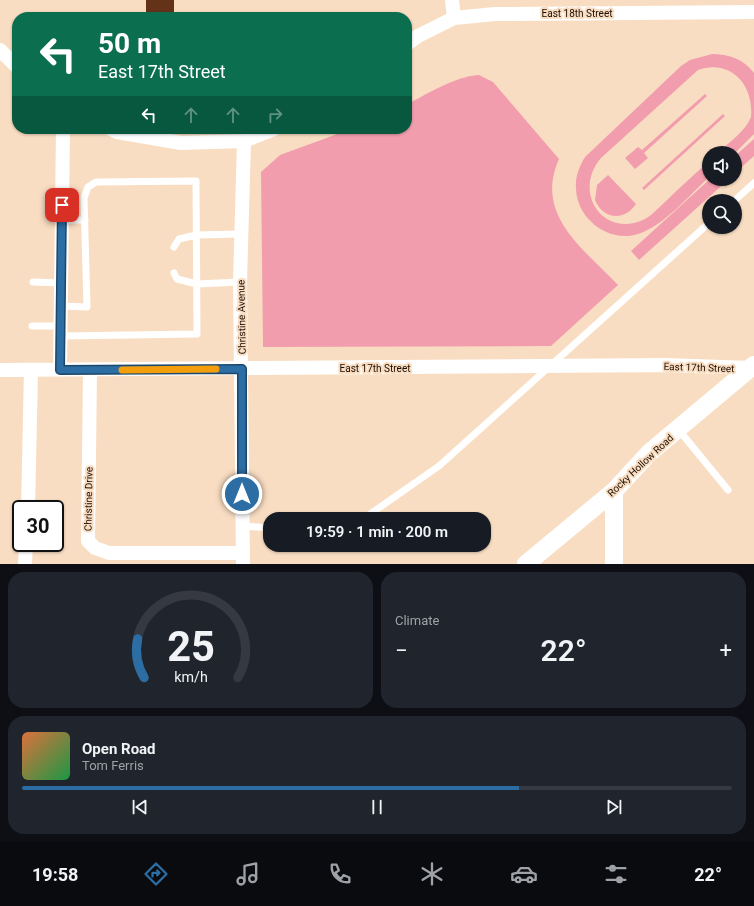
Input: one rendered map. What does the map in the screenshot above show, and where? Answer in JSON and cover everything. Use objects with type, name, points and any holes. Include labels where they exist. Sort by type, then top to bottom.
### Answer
[{"type":"street","points":[[452,0],[454,18]]},
{"type":"street","name":"East 18th Street","points":[[412,40],[454,18],[495,14],[754,12]]},
{"type":"street","points":[[0,50],[12,62]]},
{"type":"street","points":[[60,370],[63,134]]},
{"type":"street","points":[[129,134],[181,143],[244,141],[262,134]]},
{"type":"street","name":"Christine Avenue","points":[[243,559],[240,282],[244,141]]},
{"type":"street","name":"East 17th Street","points":[[0,370],[549,366],[752,367]]},
{"type":"street","name":"Rocky Hollow Road","points":[[526,564],[614,490],[649,453],[752,367]]},
{"type":"street","points":[[28,500],[31,370]]},
{"type":"street","name":"Christine Drive","points":[[90,370],[88,540],[95,548],[111,558],[243,559]]},
{"type":"street","points":[[614,490],[614,564]]},
{"type":"street","points":[[25,564],[26,552]]},
{"type":"lane","points":[[32,326],[61,331],[197,334],[196,180],[96,182],[88,187],[84,198],[87,307],[61,306]]},
{"type":"lane","points":[[742,194],[754,183]]},
{"type":"lane","points":[[62,220],[85,220]]},
{"type":"lane","points":[[373,512],[439,466],[702,229]]},
{"type":"lane","points":[[174,247],[179,239],[196,235],[241,234]]},
{"type":"lane","points":[[174,273],[177,279],[197,284],[240,282]]},
{"type":"lane","points":[[34,282],[61,283]]},
{"type":"lane","points":[[678,429],[728,490]]},
{"type":"lane","points":[[243,526],[263,527]]},
{"type":"shaded area","points":[[712,54],[724,55],[741,61],[750,68],[754,73],[754,134],[742,146],[726,146],[741,132],[751,117],[751,105],[748,94],[744,84],[729,71],[709,67],[698,70],[601,158],[593,171],[590,185],[591,197],[596,208],[604,217],[615,223],[629,224],[643,220],[649,216],[702,168],[702,184],[668,216],[650,229],[630,236],[618,236],[608,233],[589,220],[582,211],[576,189],[576,180],[579,168],[585,157],[681,66],[690,60]]},
{"type":"shaded area","points":[[479,75],[493,82],[559,159],[553,179],[553,197],[557,214],[577,244],[618,285],[551,346],[263,347],[261,172],[280,155],[337,134],[412,134],[412,102],[451,82],[469,76]]},
{"type":"shaded area","points":[[705,94],[707,96],[644,153],[648,158],[635,169],[625,158],[638,147],[642,150]]},
{"type":"shaded area","points":[[723,114],[725,116],[644,190],[642,188]]},
{"type":"shaded area","points":[[754,139],[754,156],[742,167],[742,150]]},
{"type":"shaded area","points":[[608,175],[636,204],[626,214],[614,216],[608,214],[603,211],[595,200],[597,185]]},
{"type":"shaded area","points":[[702,186],[721,186],[712,194],[702,194],[702,203],[639,260],[631,251]]},
{"type":"building","points":[[146,0],[174,0],[174,12],[146,12]]},
{"type":"slow traffic","points":[[122,370],[216,369]]},
{"type":"route","points":[[62,205],[60,370],[242,369],[242,494]]}]
